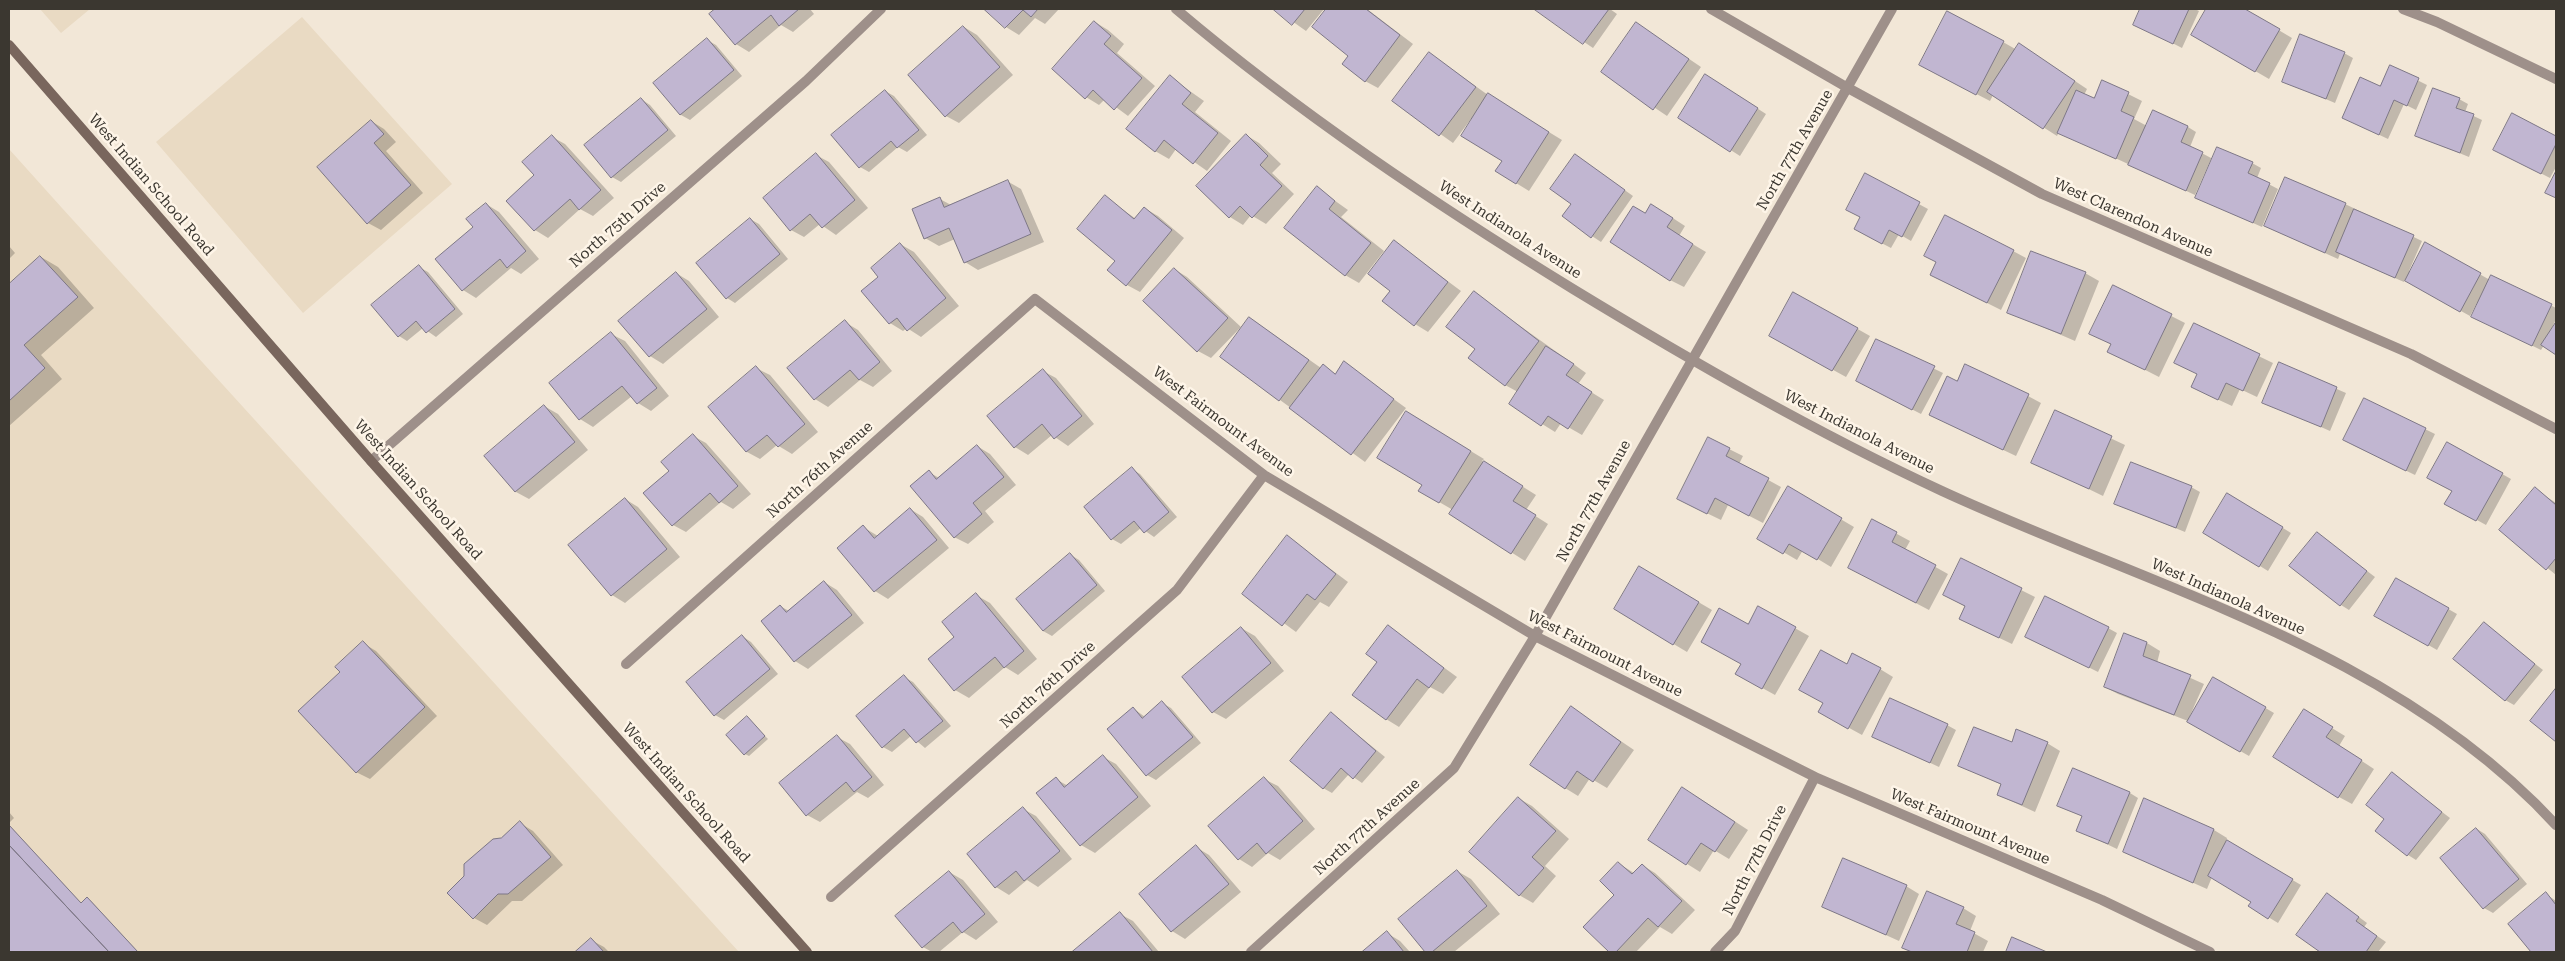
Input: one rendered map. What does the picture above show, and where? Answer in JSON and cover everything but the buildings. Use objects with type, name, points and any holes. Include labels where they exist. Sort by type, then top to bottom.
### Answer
[{"type":"main road","name":"West Indian School Road","points":[[9,45],[371,461],[808,952]]},
{"type":"street","name":"North 75th Drive","points":[[371,461],[806,81],[881,9]]},
{"type":"street","name":"West Indianola Avenue","points":[[1176,9],[1327,128],[1489,237],[1691,361],[1806,423],[1941,491],[2272,631],[2383,686],[2481,753],[2532,798],[2556,825]]},
{"type":"street","name":"West Clarendon Avenue","points":[[1711,9],[1848,88],[2042,194],[2411,354],[2556,429]]},
{"type":"street","name":"North 77th Avenue","points":[[1251,952],[1454,768],[1535,636],[1892,9]]},
{"type":"street","points":[[2403,9],[2437,22],[2556,79]]},
{"type":"street","name":"West Fairmount Avenue","points":[[1035,298],[1264,475],[1535,636],[1815,777],[2102,900],[2210,952]]},
{"type":"street","name":"North 76th Avenue","points":[[626,664],[1035,298]]},
{"type":"street","name":"North 76th Drive","points":[[831,897],[1177,590],[1264,475]]},
{"type":"street","name":"North 77th Drive","points":[[1715,952],[1736,931],[1815,777]]},
{"type":"shaded area","points":[[40,9],[90,9],[61,33]]},
{"type":"shaded area","points":[[302,17],[452,184],[303,313],[156,142]]},
{"type":"shaded area","points":[[9,149],[62,208],[739,952],[9,952]]}]
